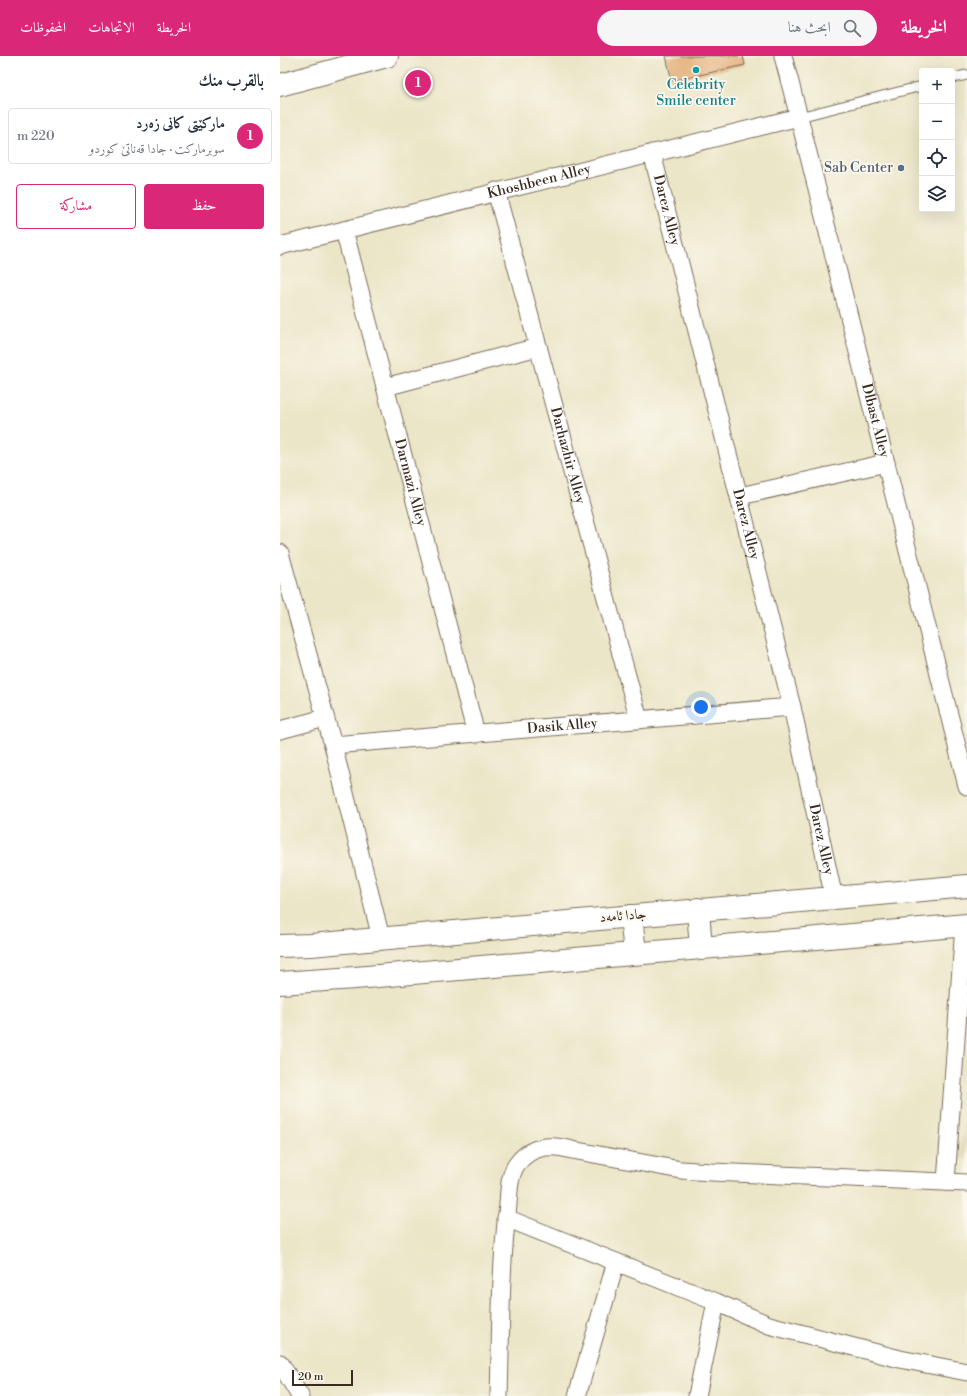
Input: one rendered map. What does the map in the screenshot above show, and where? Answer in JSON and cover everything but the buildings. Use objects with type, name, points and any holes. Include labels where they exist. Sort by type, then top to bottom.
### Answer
[{"type":"main road","points":[[280,85],[387,56]]},
{"type":"main road","name":"جادا ئامەد","points":[[280,946],[967,886]]},
{"type":"main road","points":[[698,909],[701,949]]},
{"type":"main road","points":[[631,916],[635,953]]},
{"type":"main road","points":[[280,983],[355,978],[635,953],[701,949],[965,925]]},
{"type":"street","name":"Dlbast Alley","points":[[783,56],[967,786]]},
{"type":"street","name":"Khoshbeen Alley","points":[[280,245],[799,116]]},
{"type":"street","name":"Darez Alley","points":[[652,153],[740,496],[792,707],[834,898]]},
{"type":"street","name":"Darhazhir Alley","points":[[496,192],[639,720]]},
{"type":"street","name":"Darmazi Alley","points":[[344,230],[476,734]]},
{"type":"street","points":[[385,388],[538,347]]},
{"type":"street","points":[[740,496],[886,463]]},
{"type":"street","points":[[280,553],[285,591],[333,744],[381,938]]},
{"type":"street","name":"Dasik Alley","points":[[333,744],[476,734],[792,707]]},
{"type":"street","points":[[280,730],[325,718]]},
{"type":"street","points":[[946,1182],[965,925]]},
{"type":"street","points":[[499,1396],[504,1238],[512,1175],[517,1164],[526,1155],[536,1149],[548,1146],[560,1147],[681,1170],[967,1183]]},
{"type":"street","points":[[506,1218],[716,1302],[769,1325],[900,1359],[967,1372]]},
{"type":"street","points":[[577,1396],[616,1262]]},
{"type":"street","points":[[697,1396],[716,1302]]},
{"type":"street","points":[[280,1363],[300,1396]]},
{"type":"lane","points":[[955,77],[967,75]]},
{"type":"lane","points":[[799,116],[919,87]]},
{"type":"shaded area","points":[[967,1105],[967,1159],[958,1158]]},
{"type":"place","name":"Celebrity Smile center","points":[[696,70]]},
{"type":"place","name":"مارکێتی کانی زەرد","points":[[418,83]]},
{"type":"place","name":"Sab Center","points":[[901,168]]}]
